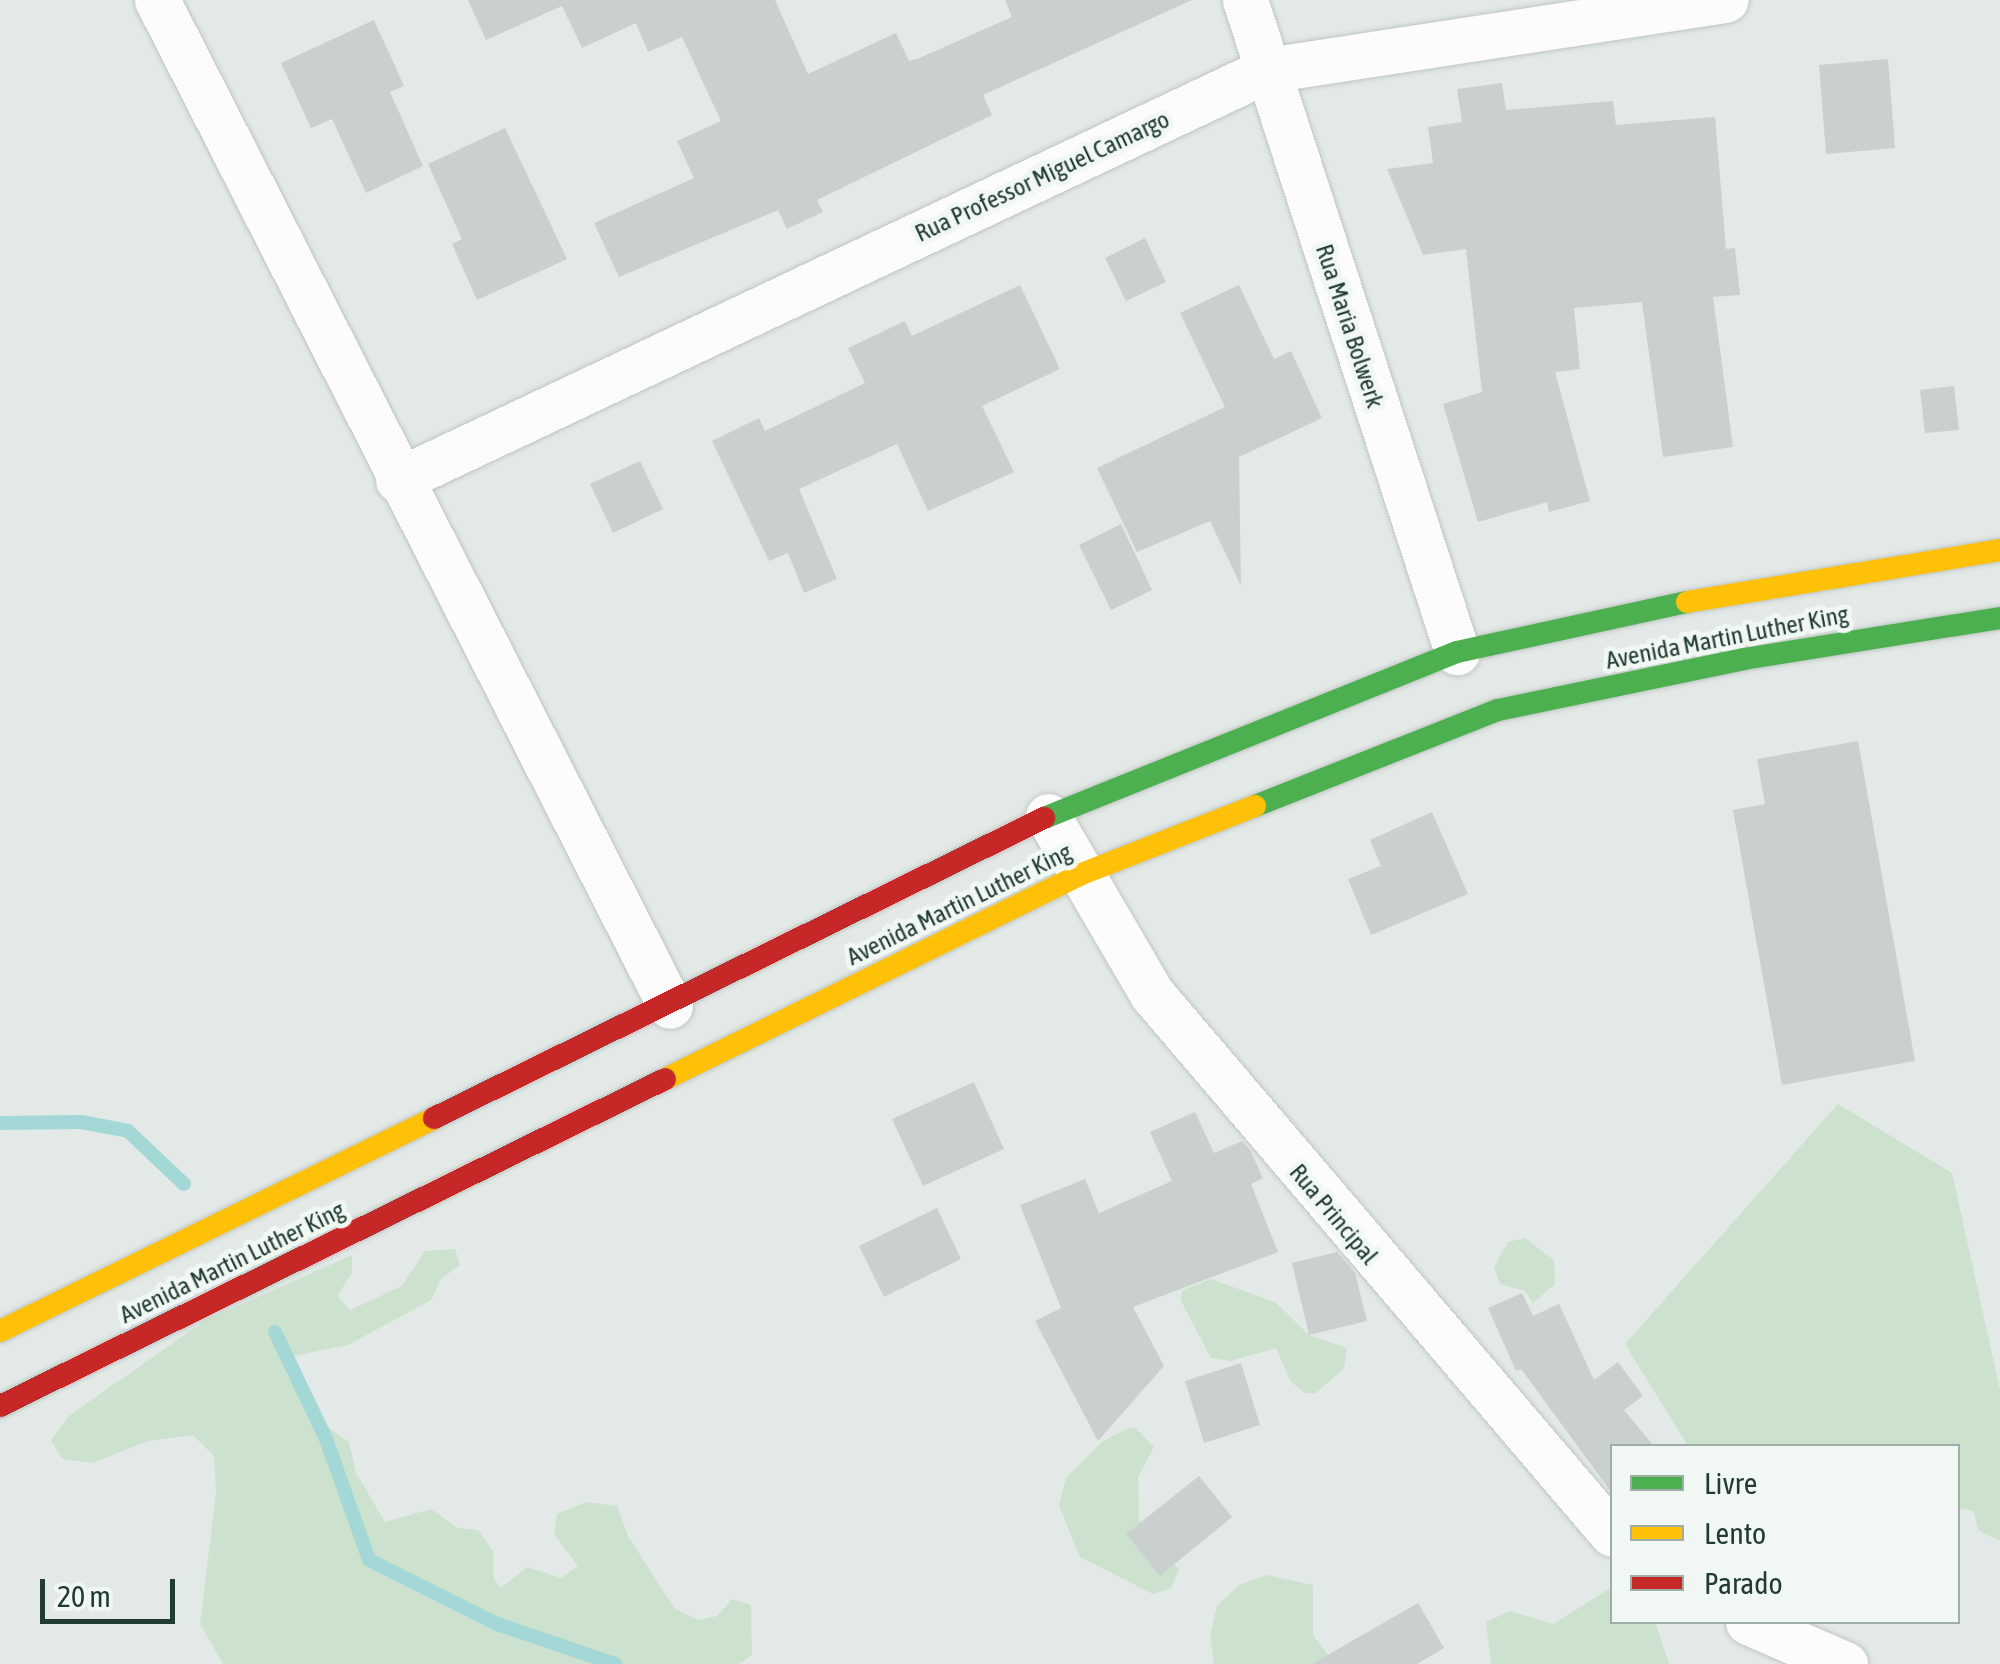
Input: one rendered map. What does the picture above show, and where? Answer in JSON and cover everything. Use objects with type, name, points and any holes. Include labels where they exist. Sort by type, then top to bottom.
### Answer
[{"type":"main road","name":"Avenida Martin Luther King","points":[[0,1331],[670,1006],[1048,816],[1457,652],[1736,592],[2000,550]]},
{"type":"main road","points":[[1736,592],[1742,642]]},
{"type":"main road","name":"Avenida Martin Luther King","points":[[0,1406],[1079,875],[1498,710],[1742,642],[2000,618]]},
{"type":"street","name":"Rua Maria Bolwerk","points":[[1245,0],[1457,652]]},
{"type":"street","name":"Rua Professor Miguel Camargo","points":[[398,480],[1266,70],[1726,0]]},
{"type":"street","points":[[165,3],[398,480],[670,1006]]},
{"type":"street","name":"Rua Principal","points":[[1048,816],[1152,994],[1610,1532]]},
{"type":"street","points":[[1753,1624],[1845,1664]]},
{"type":"green space","points":[[1838,1104],[1952,1173],[2000,1390],[2000,1541],[1978,1530],[1974,1511],[1960,1508],[1960,1444],[1687,1444],[1625,1344]]},
{"type":"green space","points":[[1525,1238],[1554,1260],[1555,1284],[1533,1303],[1525,1291],[1500,1284],[1494,1267],[1508,1242]]},
{"type":"green space","points":[[455,1249],[460,1265],[441,1279],[431,1300],[348,1345],[293,1356],[287,1375],[315,1418],[349,1442],[356,1473],[385,1522],[431,1509],[458,1528],[478,1530],[493,1551],[494,1579],[501,1588],[527,1567],[561,1578],[578,1566],[554,1534],[557,1514],[586,1502],[617,1506],[628,1536],[674,1608],[698,1620],[717,1616],[732,1599],[751,1605],[752,1655],[739,1664],[223,1664],[200,1624],[216,1493],[214,1456],[193,1435],[148,1441],[93,1463],[62,1459],[51,1440],[70,1415],[206,1320],[352,1255],[352,1273],[337,1296],[350,1310],[402,1286],[425,1251]]},
{"type":"green space","points":[[1211,1279],[1275,1302],[1309,1335],[1347,1348],[1344,1368],[1316,1393],[1305,1393],[1291,1382],[1276,1348],[1230,1361],[1211,1358],[1180,1299],[1183,1290]]},
{"type":"green space","points":[[1128,1428],[1136,1428],[1154,1447],[1138,1477],[1139,1520],[1179,1570],[1171,1588],[1153,1594],[1080,1557],[1059,1506],[1066,1478],[1102,1442]]},
{"type":"green space","points":[[1267,1575],[1313,1585],[1313,1635],[1335,1664],[1214,1664],[1210,1635],[1217,1606],[1239,1585]]},
{"type":"green space","points":[[1610,1588],[1610,1624],[1656,1624],[1669,1664],[1491,1664],[1486,1622],[1510,1611],[1553,1624]]},
{"type":"building","points":[[468,0],[775,0],[808,74],[896,33],[909,61],[917,59],[1012,17],[1005,0],[1192,0],[983,95],[992,115],[817,200],[823,212],[787,229],[778,210],[619,277],[594,223],[694,178],[677,141],[721,121],[682,37],[648,52],[636,23],[582,48],[562,6],[486,40]]},
{"type":"building","points":[[374,20],[404,86],[390,92],[423,166],[366,193],[332,119],[311,128],[281,63]]},
{"type":"building","points":[[1888,59],[1895,148],[1826,154],[1819,65]]},
{"type":"building","points":[[1502,83],[1506,110],[1613,101],[1616,125],[1715,117],[1726,249],[1735,248],[1740,295],[1713,297],[1733,447],[1663,457],[1642,302],[1574,308],[1580,369],[1555,372],[1590,501],[1549,512],[1547,502],[1478,522],[1443,404],[1482,392],[1466,249],[1423,255],[1387,169],[1433,163],[1428,127],[1462,122],[1457,89]]},
{"type":"building","points":[[505,128],[567,259],[477,300],[452,244],[462,239],[428,164]]},
{"type":"building","points":[[1145,238],[1166,282],[1126,301],[1105,258]]},
{"type":"building","points":[[1020,285],[1060,369],[982,406],[1014,472],[928,511],[897,444],[799,489],[837,579],[804,593],[788,553],[769,561],[712,441],[759,418],[765,431],[865,383],[848,348],[905,321],[912,336]]},
{"type":"building","points":[[1239,285],[1274,359],[1291,351],[1322,418],[1239,457],[1241,586],[1210,521],[1137,552],[1097,468],[1225,407],[1180,313]]},
{"type":"building","points":[[1954,386],[1959,430],[1925,433],[1920,390]]},
{"type":"building","points":[[640,461],[663,509],[613,533],[590,484]]},
{"type":"building","points":[[1121,524],[1152,590],[1111,610],[1079,545]]},
{"type":"building","points":[[1858,741],[1915,1061],[1782,1085],[1733,810],[1765,804],[1757,759]]},
{"type":"building","points":[[1432,812],[1468,894],[1371,935],[1348,879],[1381,866],[1370,840]]},
{"type":"building","points":[[974,1082],[1004,1149],[923,1186],[892,1119]]},
{"type":"building","points":[[1195,1112],[1214,1153],[1242,1141],[1250,1150],[1263,1178],[1251,1184],[1278,1252],[1133,1307],[1164,1366],[1098,1441],[1035,1321],[1061,1308],[1020,1205],[1085,1179],[1099,1213],[1172,1181],[1150,1132]]},
{"type":"building","points":[[937,1208],[961,1259],[884,1297],[859,1246]]},
{"type":"building","points":[[1337,1252],[1355,1273],[1367,1321],[1309,1335],[1292,1263]]},
{"type":"building","points":[[1522,1293],[1533,1316],[1559,1304],[1594,1380],[1618,1362],[1643,1396],[1624,1410],[1652,1444],[1610,1444],[1610,1490],[1521,1369],[1516,1371],[1488,1308]]},
{"type":"building","points":[[1241,1363],[1260,1425],[1204,1443],[1185,1381]]},
{"type":"building","points":[[1199,1476],[1232,1517],[1160,1576],[1126,1534]]},
{"type":"building","points":[[1418,1603],[1444,1648],[1417,1664],[1312,1664]]},
{"type":"waterway","points":[[0,1123],[81,1122],[128,1131],[184,1184]]},
{"type":"waterway","points":[[275,1332],[326,1439],[369,1560],[497,1624],[615,1664]]},
{"type":"traffic: fast","points":[[1044,818],[1457,652],[1687,602]]},
{"type":"traffic: fast","points":[[1255,806],[1498,710],[1744,659],[2000,618]]},
{"type":"traffic: slow","points":[[1687,602],[2000,550]]},
{"type":"traffic: slow","points":[[665,1079],[1079,875],[1255,806]]},
{"type":"traffic: slow","points":[[0,1331],[434,1118]]},
{"type":"traffic: jam","points":[[434,1118],[1044,818]]},
{"type":"traffic: jam","points":[[0,1406],[665,1079]]}]
